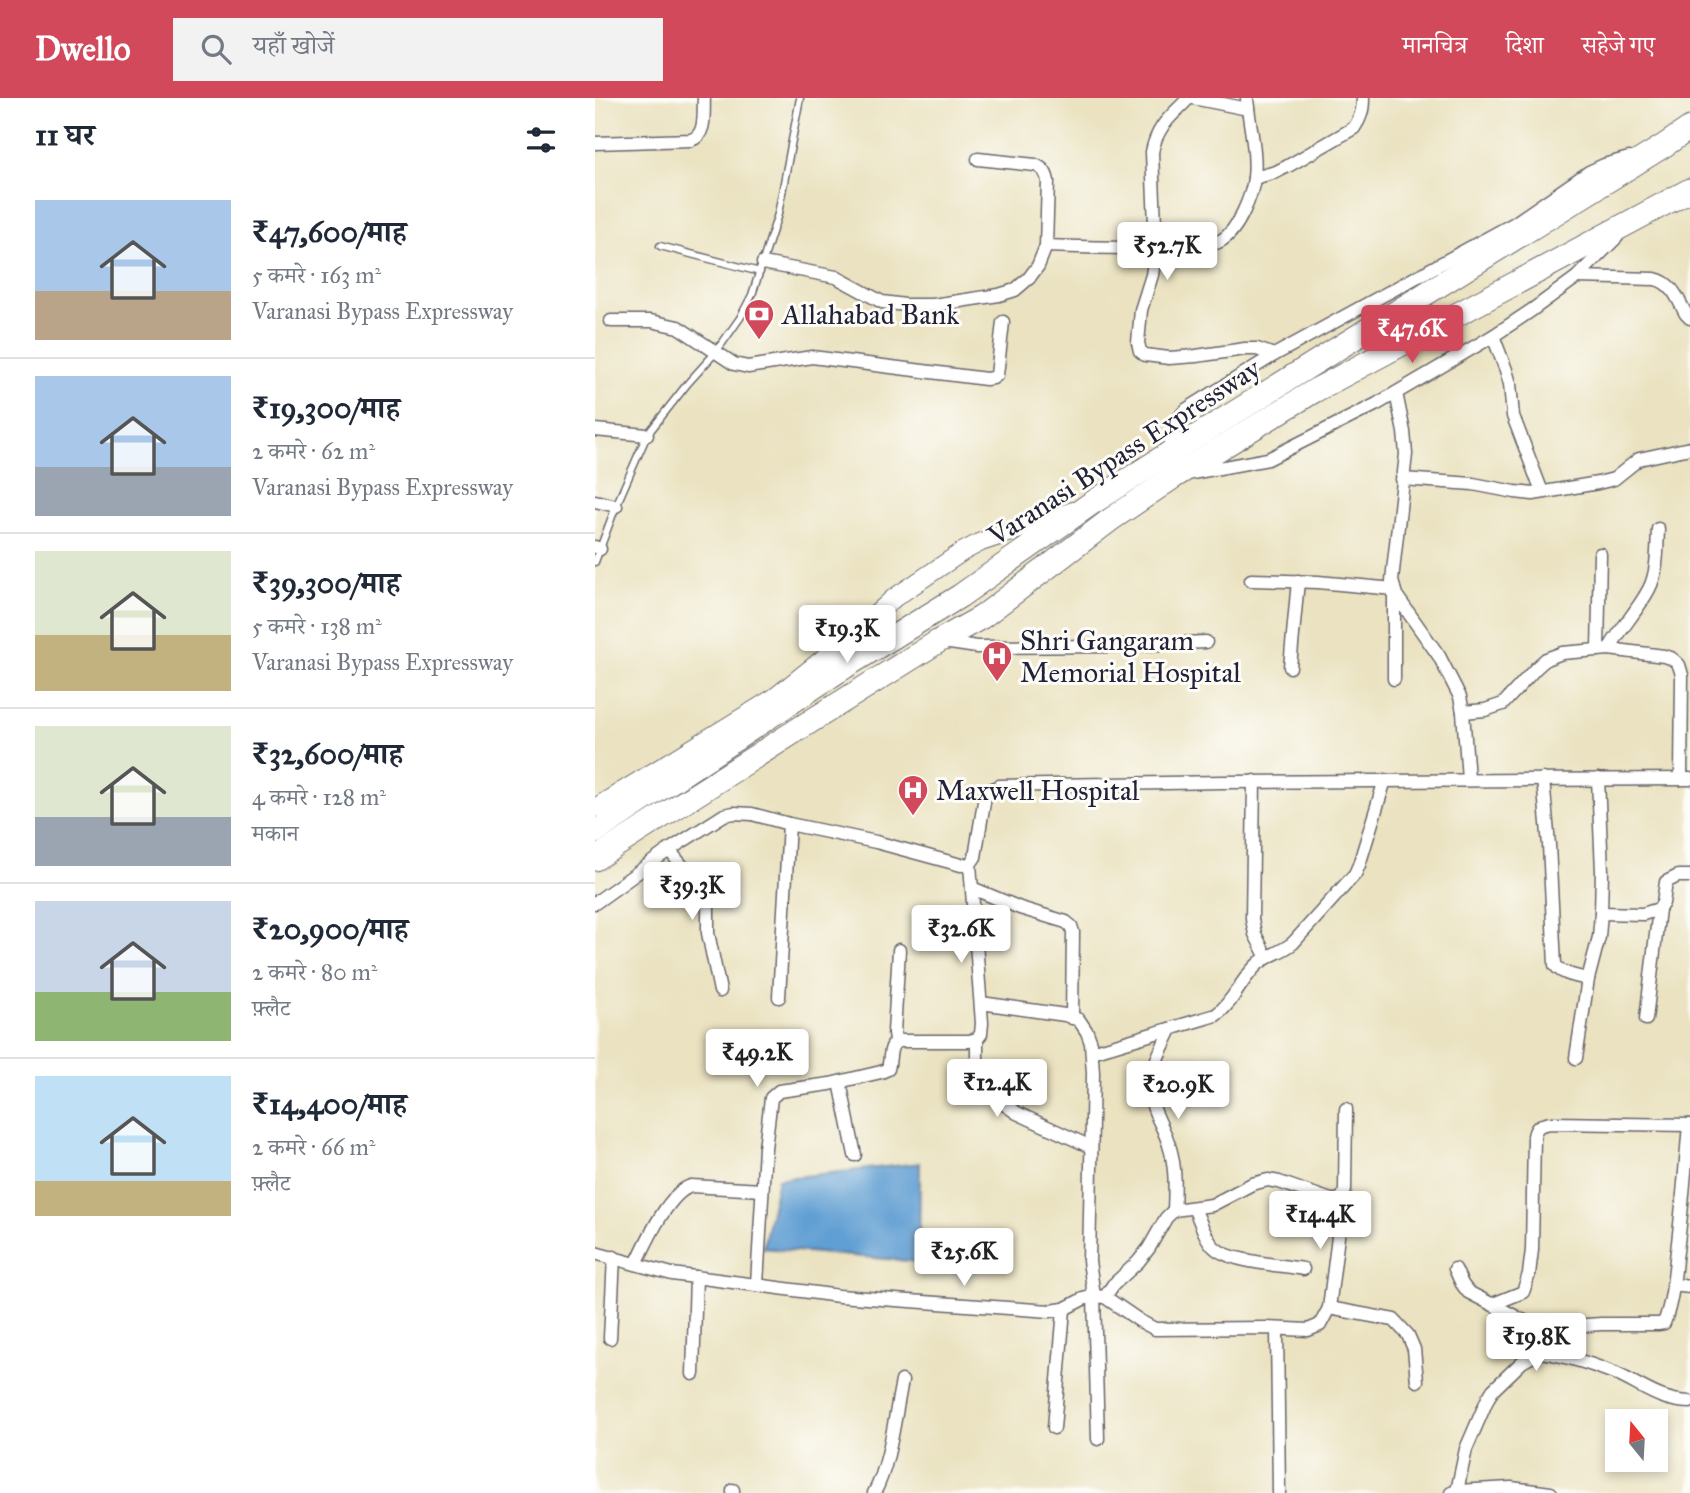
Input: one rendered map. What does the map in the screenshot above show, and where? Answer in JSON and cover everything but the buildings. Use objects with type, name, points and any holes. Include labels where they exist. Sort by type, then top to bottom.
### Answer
[{"type":"highway","name":"Varanasi Bypass Expressway","points":[[595,859],[939,641],[982,617],[1109,520],[1172,465],[1690,128]]},
{"type":"highway","name":"Varanasi Bypass Expressway","points":[[595,832],[843,668],[960,596],[1089,505],[1314,391],[1690,190]]},
{"type":"highway","points":[[843,668],[859,630]]},
{"type":"street","points":[[595,143],[697,138],[701,134],[704,98]]},
{"type":"street","points":[[1046,246],[1156,249],[1207,246],[1220,241],[1228,235],[1247,204],[1254,178],[1255,158],[1247,103],[1191,98],[1161,126],[1154,139],[1152,152],[1156,249],[1152,275],[1141,310],[1138,343],[1140,351],[1145,355],[1169,358],[1245,349],[1257,349],[1274,355]]},
{"type":"street","points":[[1254,178],[1276,172],[1354,128],[1360,120],[1363,98]]},
{"type":"street","points":[[1632,222],[1577,277],[1493,336],[1377,404],[1268,458],[1172,465],[1173,429],[1178,417],[1187,409],[1274,355],[1504,230],[1589,172],[1665,145]]},
{"type":"street","points":[[762,268],[836,277],[882,302],[905,305],[933,305],[1015,290],[1038,266],[1046,246],[1047,173],[1042,167],[1035,165],[978,159]]},
{"type":"street","points":[[1577,277],[1664,281],[1670,285],[1690,318]]},
{"type":"street","points":[[611,321],[651,321],[678,327],[734,364],[748,367],[812,357],[986,379],[997,375],[1003,322]]},
{"type":"street","points":[[1493,336],[1510,384],[1513,415],[1542,492]]},
{"type":"street","points":[[1394,679],[1393,571],[1406,453],[1396,393]]},
{"type":"street","points":[[595,430],[647,435]]},
{"type":"street","points":[[1402,479],[1473,484],[1533,494],[1614,479],[1639,459],[1690,448]]},
{"type":"street","points":[[595,501],[616,506]]},
{"type":"street","points":[[595,808],[774,698],[859,630],[894,598],[962,552],[981,542],[1089,505]]},
{"type":"street","points":[[1603,650],[1650,588],[1655,568],[1658,529]]},
{"type":"street","points":[[1600,554],[1603,650]]},
{"type":"street","points":[[1251,580],[1394,589]]},
{"type":"street","points":[[1290,667],[1298,581]]},
{"type":"street","points":[[1394,589],[1396,596],[1439,656],[1460,697],[1468,779]]},
{"type":"street","points":[[939,641],[977,647],[1206,642]]},
{"type":"street","points":[[595,903],[669,850],[724,815],[734,813],[752,814],[876,842],[961,865],[970,864],[975,858],[985,796],[999,786],[1254,781],[1685,779],[1682,675],[1679,665],[1671,658],[1603,650],[1562,653],[1536,667],[1503,704],[1485,710],[1463,712]]},
{"type":"street","points":[[1543,779],[1555,965],[1566,974],[1588,979]]},
{"type":"street","points":[[1576,1058],[1588,979],[1598,945],[1601,913],[1598,779]]},
{"type":"street","points":[[1091,1052],[1216,1015],[1227,1007],[1260,961],[1283,951],[1293,943],[1355,874],[1385,780]]},
{"type":"street","points":[[1254,781],[1252,919],[1255,934],[1267,958]]},
{"type":"street","points":[[779,998],[789,824]]},
{"type":"street","points":[[669,850],[706,895],[709,933],[720,991]]},
{"type":"street","points":[[895,1042],[969,1041],[977,1039],[981,1034],[970,864]]},
{"type":"street","points":[[1646,1019],[1659,909],[1663,903],[1666,882],[1678,876],[1690,876]]},
{"type":"street","points":[[972,888],[1071,926],[1074,949],[1072,1018]]},
{"type":"street","points":[[1601,913],[1643,914],[1659,909]]},
{"type":"street","points":[[757,1284],[765,1148],[771,1098],[779,1091],[840,1082],[888,1069],[895,1042],[899,950]]},
{"type":"street","points":[[981,1003],[1065,1015],[1079,1020],[1091,1042],[1093,1073],[1090,1261],[1100,1296],[1098,1439]]},
{"type":"street","points":[[1171,1029],[1154,1066],[1150,1089],[1173,1161],[1174,1210]]},
{"type":"street","points":[[977,1039],[977,1085],[1017,1114],[1091,1147]]},
{"type":"street","points":[[840,1082],[855,1155]]},
{"type":"street","points":[[1100,1296],[1155,1329],[1308,1330],[1320,1325],[1329,1308],[1345,1190],[1346,1109]]},
{"type":"street","points":[[1493,1304],[1523,1292],[1529,1275],[1535,1129],[1551,1123],[1689,1125],[1673,1285],[1664,1323],[1532,1329]]},
{"type":"street","points":[[595,1253],[672,1274],[839,1296],[1049,1311],[1100,1296],[1138,1262],[1174,1210],[1212,1205],[1252,1184],[1268,1180],[1331,1200],[1343,1197]]},
{"type":"street","points":[[636,1264],[657,1222],[685,1188],[691,1185],[762,1190]]},
{"type":"street","points":[[1194,1208],[1209,1240],[1220,1252],[1237,1259],[1303,1269]]},
{"type":"street","points":[[610,1338],[614,1257]]},
{"type":"street","points":[[1455,1269],[1468,1292],[1528,1323],[1540,1352]]},
{"type":"street","points":[[693,1374],[696,1277]]},
{"type":"street","points":[[1673,1285],[1690,1287]]},
{"type":"street","points":[[1329,1308],[1394,1320],[1408,1335],[1414,1349],[1417,1381]]},
{"type":"street","points":[[1053,1428],[1063,1309]]},
{"type":"street","points":[[1277,1329],[1279,1493]]},
{"type":"street","points":[[1551,1493],[1511,1488],[1454,1492],[1466,1449],[1488,1398],[1522,1362],[1540,1352],[1559,1356],[1616,1374],[1666,1399],[1690,1402]]},
{"type":"street","points":[[874,1493],[886,1464],[902,1381]]},
{"type":"lane","points":[[595,562],[597,548],[647,435],[716,352],[740,318],[752,295],[778,214],[800,98]]},
{"type":"lane","points":[[660,246],[762,268]]},
{"type":"water","points":[[920,1163],[919,1262],[763,1248],[778,1179]]},
{"type":"place","name":"Allahabad Bank","points":[[759,341]]},
{"type":"place","name":"Shri Gangaram Memorial Hospital","points":[[997,683]]},
{"type":"place","name":"Maxwell Hospital","points":[[913,817]]}]
